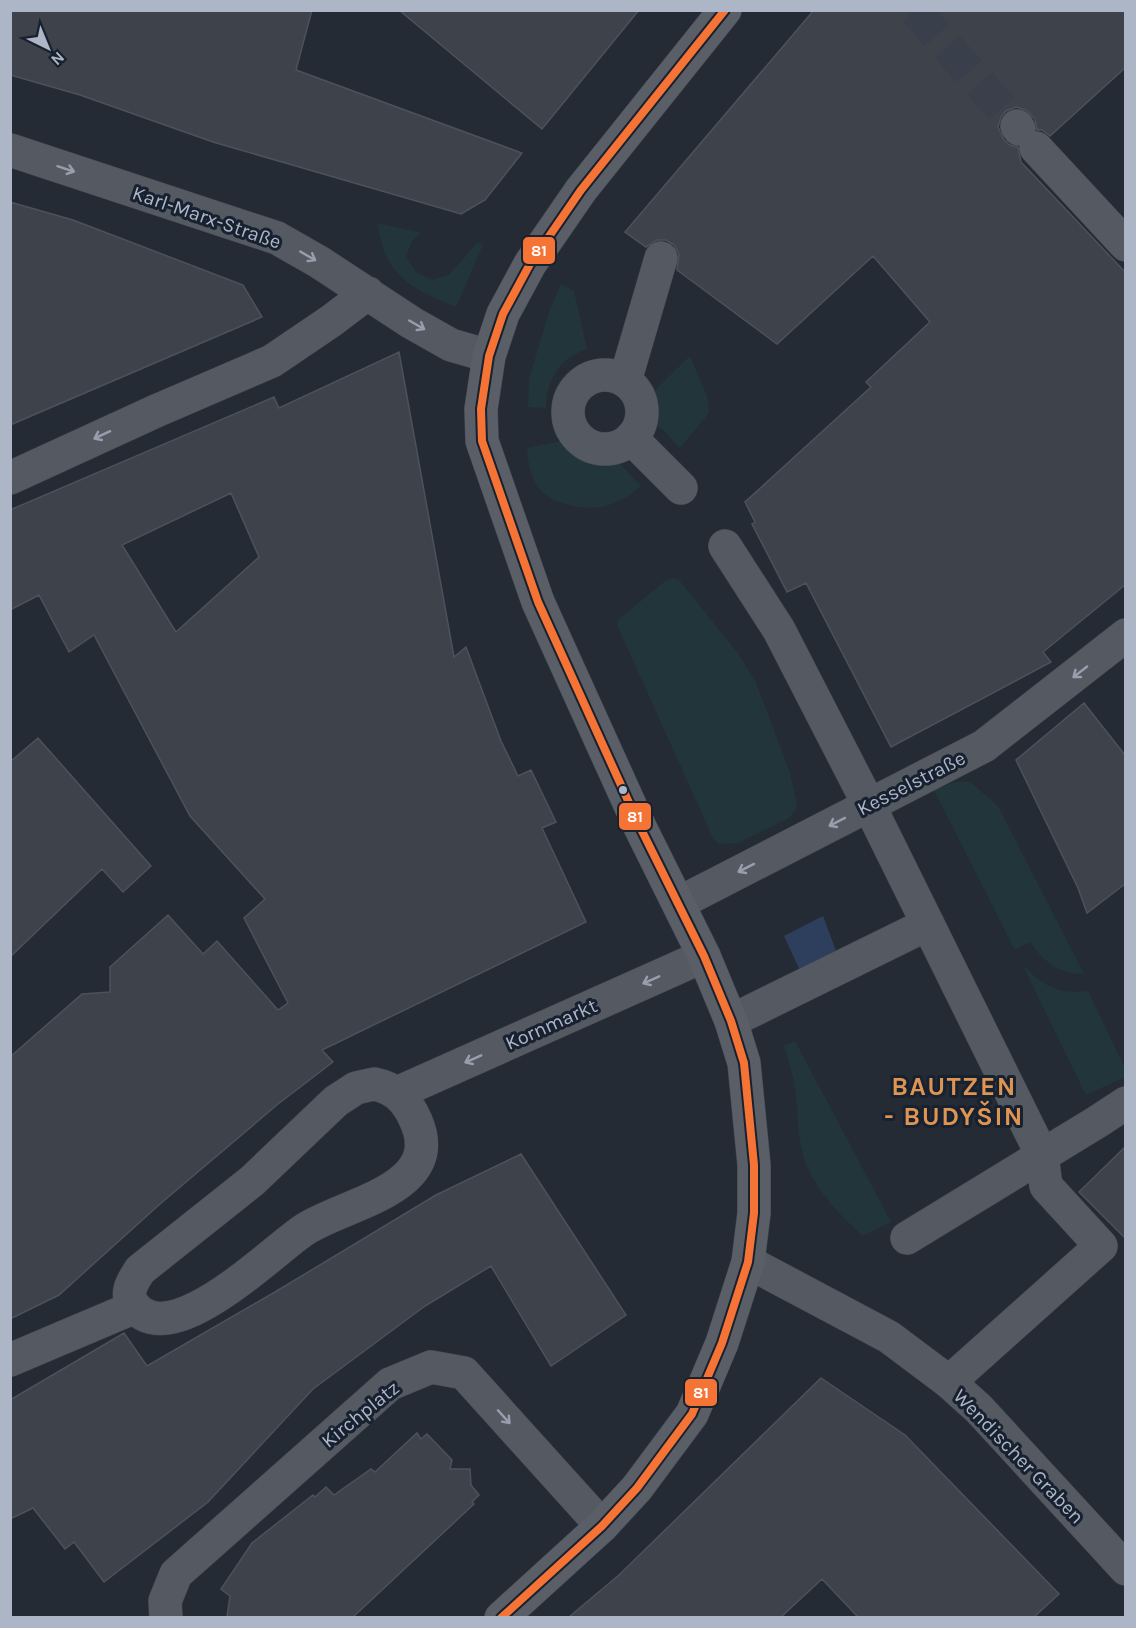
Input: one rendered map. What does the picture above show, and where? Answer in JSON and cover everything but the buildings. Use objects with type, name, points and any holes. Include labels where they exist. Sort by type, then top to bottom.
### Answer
[{"type":"main road","points":[[501,1617],[602,1526],[637,1488],[692,1414],[722,1343],[748,1262],[754,1213],[754,1165],[744,1063],[731,1021],[704,956],[640,827],[538,602],[482,441],[481,409],[489,356],[503,314],[530,264],[581,190],[725,10]]},
{"type":"street","points":[[1024,135],[1125,245]]},
{"type":"street","name":"Karl-Marx-Straße","points":[[10,150],[277,238],[451,345],[489,356]]},
{"type":"street","points":[[625,381],[661,258]]},
{"type":"street","points":[[10,478],[272,360],[368,293]]},
{"type":"street","points":[[600,375],[612,376],[625,381],[633,388],[639,397],[642,419],[638,430],[631,438],[621,446],[609,449],[596,448],[584,443],[575,434],[568,411],[571,398],[578,387],[588,379],[600,375]]},
{"type":"street","points":[[631,438],[681,488]]},
{"type":"street","points":[[725,546],[779,630],[869,806],[1042,1155],[1046,1186],[1101,1246],[949,1382]]},
{"type":"street","name":"Kesselstraße","points":[[679,903],[984,746],[1125,635]]},
{"type":"street","points":[[731,1021],[928,924]]},
{"type":"street","name":"Kornmarkt","points":[[397,1093],[704,956]]},
{"type":"street","points":[[374,1084],[388,1087],[397,1093],[414,1116],[421,1132],[423,1146],[411,1173],[388,1191],[303,1230],[219,1295],[191,1311],[164,1318],[151,1318],[140,1313],[130,1300],[130,1285],[140,1270],[252,1181],[336,1101],[356,1088],[374,1084]]},
{"type":"street","points":[[907,1238],[1125,1103]]},
{"type":"street","name":"Wendischer Graben","points":[[748,1262],[888,1337],[949,1382],[979,1409],[1125,1569]]},
{"type":"street","points":[[10,1360],[135,1307]]},
{"type":"street","name":"Kirchplatz","points":[[166,1617],[165,1601],[176,1574],[390,1384],[430,1367],[464,1373],[602,1526]]},
{"type":"shaded area","points":[[377,223],[422,233],[412,241],[406,256],[416,272],[432,280],[449,275],[478,242],[483,245],[456,307],[427,294],[401,277],[386,255]]},
{"type":"shaded area","points":[[561,284],[574,291],[587,349],[569,358],[556,371],[549,388],[546,408],[528,407],[529,379],[549,312]]},
{"type":"shaded area","points":[[690,356],[707,396],[709,413],[680,448],[653,423],[657,407],[655,390]]},
{"type":"shaded area","points":[[561,441],[573,450],[586,455],[599,458],[614,457],[641,486],[622,499],[600,507],[569,505],[549,497],[541,491],[534,480],[527,448]]},
{"type":"shaded area","points":[[672,578],[679,580],[737,652],[755,680],[790,773],[797,804],[795,811],[789,818],[738,843],[719,844],[713,838],[617,625],[619,619],[665,581]]},
{"type":"shaded area","points":[[955,782],[970,782],[998,806],[1084,974],[1067,972],[1053,966],[1030,942],[1015,950],[934,790]]},
{"type":"shaded area","points":[[1022,964],[1051,987],[1077,992],[1088,991],[1125,1068],[1125,1077],[1086,1095]]},
{"type":"shaded area","points":[[795,1041],[891,1222],[863,1236],[830,1203],[811,1175],[803,1156],[794,1082],[784,1046]]},
{"type":"water","points":[[823,916],[839,959],[803,977],[784,936]]},
{"type":"tunnel","points":[[915,10],[1017,126]]},
{"type":"transit line","name":"81","points":[[501,1618],[602,1526],[637,1488],[692,1414],[722,1343],[748,1262],[754,1213],[754,1165],[744,1063],[731,1021],[704,956],[640,827],[538,602],[482,441],[481,409],[489,356],[503,314],[530,264],[581,190],[725,10]]},
{"type":"district","name":"BAUTZEN - BUDYŠIN","points":[[954,1101]]}]
